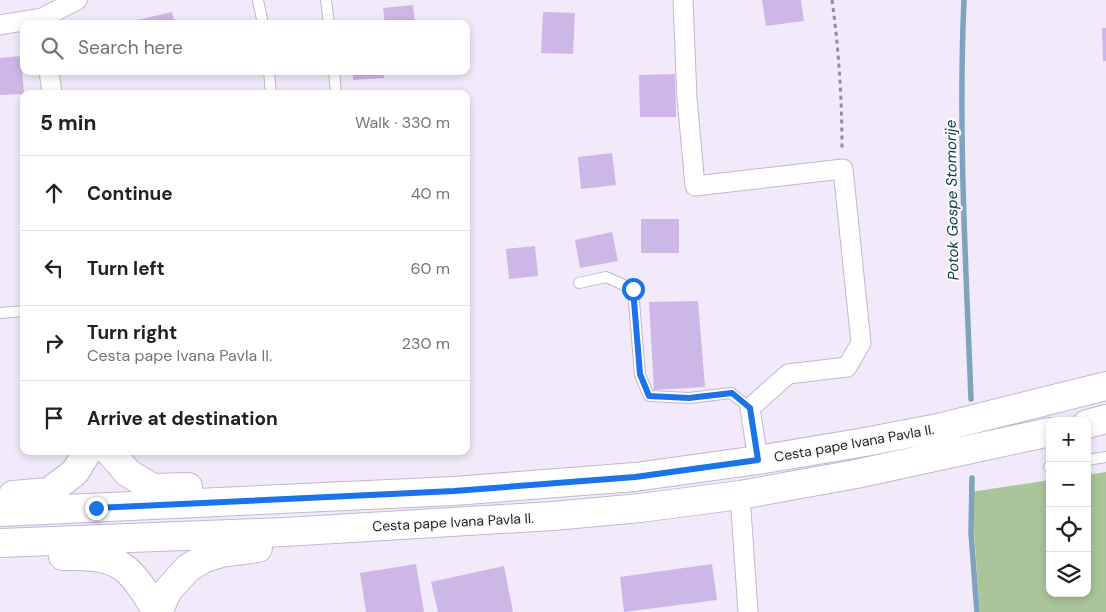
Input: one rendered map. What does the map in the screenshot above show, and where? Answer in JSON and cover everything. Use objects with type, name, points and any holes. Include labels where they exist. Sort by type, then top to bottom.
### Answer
[{"type":"main road","name":"Cesta pape Ivana Pavla II.","points":[[0,512],[454,491],[635,477],[758,460],[938,428],[1106,386]]},
{"type":"main road","points":[[1091,423],[1106,419]]},
{"type":"main road","name":"Cesta pape Ivana Pavla II.","points":[[0,543],[285,532],[552,516],[640,508],[740,496],[856,474],[1046,433]]},
{"type":"main road","points":[[0,496],[49,492],[75,472],[86,455]]},
{"type":"main road","points":[[112,455],[128,473],[153,488],[209,486],[244,501]]},
{"type":"main road","points":[[157,612],[168,590],[188,568],[203,559],[221,554],[256,550],[270,544],[285,532]]},
{"type":"main road","points":[[0,552],[8,556],[86,556],[108,560],[123,567],[145,590],[157,612]]},
{"type":"street","points":[[683,0],[687,98],[695,186],[843,169],[861,344],[848,367],[788,374],[750,408],[758,460]]},
{"type":"street","points":[[43,20],[71,1]]},
{"type":"street","points":[[0,25],[20,23]]},
{"type":"street","points":[[50,75],[51,90]]},
{"type":"street","points":[[740,496],[748,612]]},
{"type":"lane","points":[[258,0],[262,20]]},
{"type":"lane","points":[[326,0],[328,20]]},
{"type":"lane","points":[[269,75],[271,90]]},
{"type":"lane","points":[[334,75],[336,90]]},
{"type":"lane","points":[[579,283],[606,277],[633,289],[640,374],[649,396],[689,398],[732,393],[750,408]]},
{"type":"lane","points":[[0,313],[20,310]]},
{"type":"lane","points":[[1091,459],[1106,457]]},
{"type":"path","points":[[832,0],[836,28],[843,169]]},
{"type":"green space","points":[[1106,472],[1106,612],[980,612],[971,492],[1046,481],[1046,597],[1091,597],[1091,474]]},
{"type":"building","points":[[762,0],[801,0],[804,21],[766,26]]},
{"type":"building","points":[[413,5],[415,20],[384,20],[383,8]]},
{"type":"building","points":[[172,12],[174,20],[138,20]]},
{"type":"building","points":[[543,12],[575,13],[573,54],[541,53]]},
{"type":"building","points":[[1102,28],[1106,28],[1106,61],[1103,61]]},
{"type":"building","points":[[20,56],[20,75],[22,75],[24,90],[20,90],[20,94],[0,95],[0,58]]},
{"type":"building","points":[[675,74],[676,117],[640,117],[639,75]]},
{"type":"building","points":[[353,75],[384,75],[384,78],[353,80]]},
{"type":"building","points":[[612,153],[616,185],[581,189],[578,157]]},
{"type":"building","points":[[641,219],[679,219],[679,253],[641,253]]},
{"type":"building","points":[[612,232],[618,261],[580,268],[575,240]]},
{"type":"building","points":[[535,246],[538,276],[509,279],[506,249]]},
{"type":"building","points":[[698,301],[705,387],[654,390],[649,302]]},
{"type":"building","points":[[416,564],[424,612],[366,612],[360,573]]},
{"type":"building","points":[[712,564],[717,600],[624,612],[620,577]]},
{"type":"building","points":[[504,566],[513,612],[438,612],[431,582]]},
{"type":"waterway","name":"Potok Gospe Stomorije","points":[[964,0],[962,150],[971,399]]},
{"type":"waterway","name":"Potok Gospe Stomorije","points":[[972,478],[971,533],[977,612]]},
{"type":"route","points":[[96,508],[454,491],[635,477],[758,460],[750,408],[732,393],[689,398],[649,396],[640,374],[633,289]]}]
